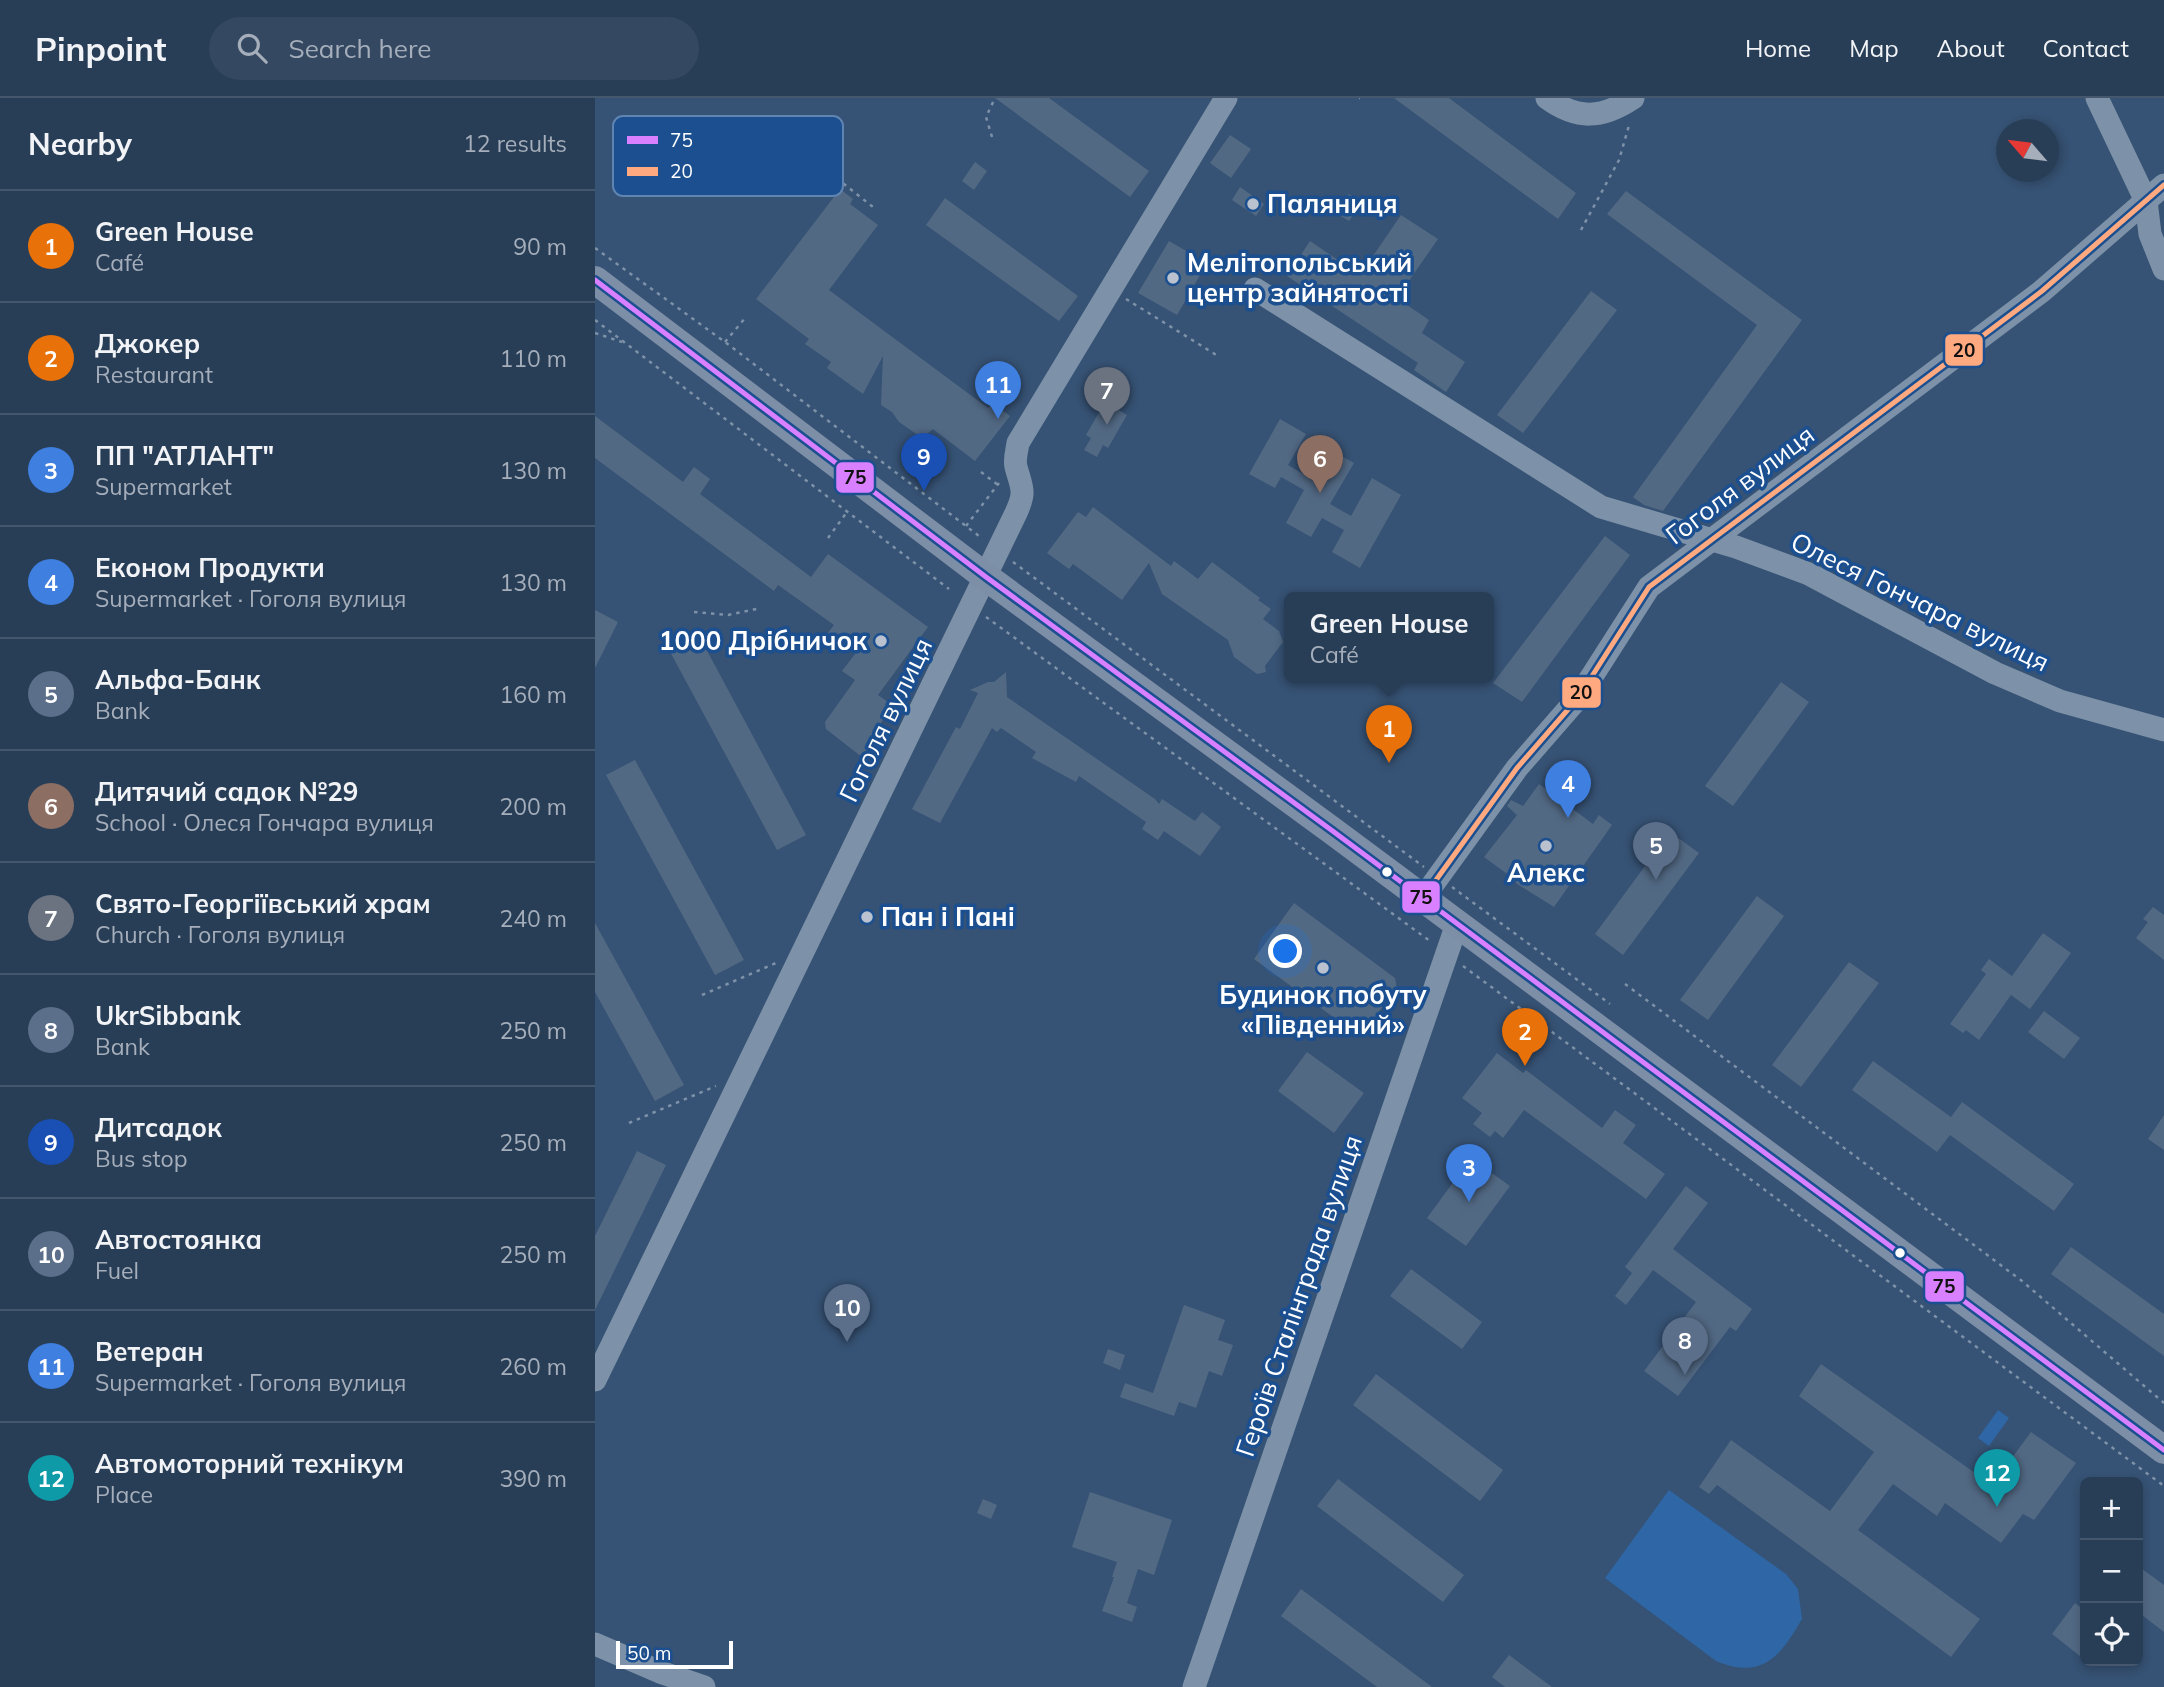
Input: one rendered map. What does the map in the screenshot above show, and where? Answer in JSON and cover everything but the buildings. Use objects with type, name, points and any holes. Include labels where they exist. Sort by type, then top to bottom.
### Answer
[{"type":"main road","points":[[595,280],[986,578],[1431,888],[1457,924],[2164,1450]]},
{"type":"street","name":"Гоголя вулиця","points":[[595,1380],[1023,498],[1022,483],[1015,464],[1018,443],[1226,98]]},
{"type":"street","points":[[1547,98],[1576,113],[1593,116],[1625,105]]},
{"type":"street","points":[[2097,98],[2146,201],[2150,234],[2164,269]]},
{"type":"street","name":"Гоголя вулиця","points":[[1431,888],[1517,768],[1578,698],[1649,587],[2042,291],[2164,185]]},
{"type":"street","name":"Олеся Гончара вулиця","points":[[1255,289],[1601,507],[1737,547],[1809,574],[1995,673],[2060,701],[2164,730]]},
{"type":"street","name":"Героїв Сталінграда вулиця","points":[[1195,1687],[1457,924]]},
{"type":"street","points":[[595,1644],[704,1687]]},
{"type":"path","points":[[992,137],[986,117],[995,98]]},
{"type":"path","points":[[1581,230],[1619,160],[1627,128],[1625,105]]},
{"type":"path","points":[[843,183],[873,206]]},
{"type":"path","points":[[595,248],[725,342],[979,536]]},
{"type":"path","points":[[1109,289],[1219,356]]},
{"type":"path","points":[[725,342],[746,317]]},
{"type":"path","points":[[595,320],[949,589]]},
{"type":"path","points":[[595,333],[626,343]]},
{"type":"path","points":[[981,472],[998,485]]},
{"type":"path","points":[[966,526],[1001,480]]},
{"type":"path","points":[[828,538],[847,512]]},
{"type":"path","points":[[1005,556],[1431,888],[1610,1004]]},
{"type":"path","points":[[694,612],[728,615],[761,608]]},
{"type":"path","points":[[978,611],[1447,953],[2164,1486]]},
{"type":"path","points":[[702,995],[778,962]]},
{"type":"path","points":[[1625,984],[2022,1281],[2164,1403]]},
{"type":"path","points":[[629,1123],[744,1074]]},
{"type":"shaded area","points":[[1998,1410],[2009,1418],[1989,1446],[1978,1438]]},
{"type":"shaded area","points":[[1669,1490],[1786,1574],[1798,1589],[1802,1619],[1786,1644],[1768,1661],[1746,1668],[1716,1661],[1605,1578]]},
{"type":"transit line","name":"20","points":[[1423,898],[1517,768],[1578,698],[1649,587],[2042,291],[2164,185]]},
{"type":"transit line","name":"75","points":[[595,280],[986,577],[1334,832],[2164,1450]]},
{"type":"place","name":"Паляниця","points":[[1253,204]]},
{"type":"place","name":"Мелітопольський центр зайнятості","points":[[1173,278]]},
{"type":"place","name":"Ветеран","points":[[998,419]]},
{"type":"place","name":"Свято-Георгіївський храм","points":[[1107,425]]},
{"type":"place","name":"Дитсадок","points":[[924,491]]},
{"type":"place","name":"Дитячий садок №29","points":[[1320,493]]},
{"type":"place","name":"1000 Дрібничок","points":[[881,641]]},
{"type":"place","name":"Green House","points":[[1389,763]]},
{"type":"place","name":"Економ Продукти","points":[[1568,818]]},
{"type":"place","name":"Алекс","points":[[1546,846]]},
{"type":"place","name":"Альфа-Банк","points":[[1656,880]]},
{"type":"place","name":"Пан і Пані","points":[[867,917]]},
{"type":"place","name":"Будинок побуту «Південний»","points":[[1323,968]]},
{"type":"place","name":"Джокер","points":[[1525,1066]]},
{"type":"place","name":"ПП \"АТЛАНТ\"","points":[[1469,1202]]},
{"type":"place","name":"Автостоянка","points":[[847,1342]]},
{"type":"place","name":"UkrSibbank","points":[[1685,1375]]},
{"type":"place","name":"Автомоторний технікум","points":[[1997,1507]]}]
